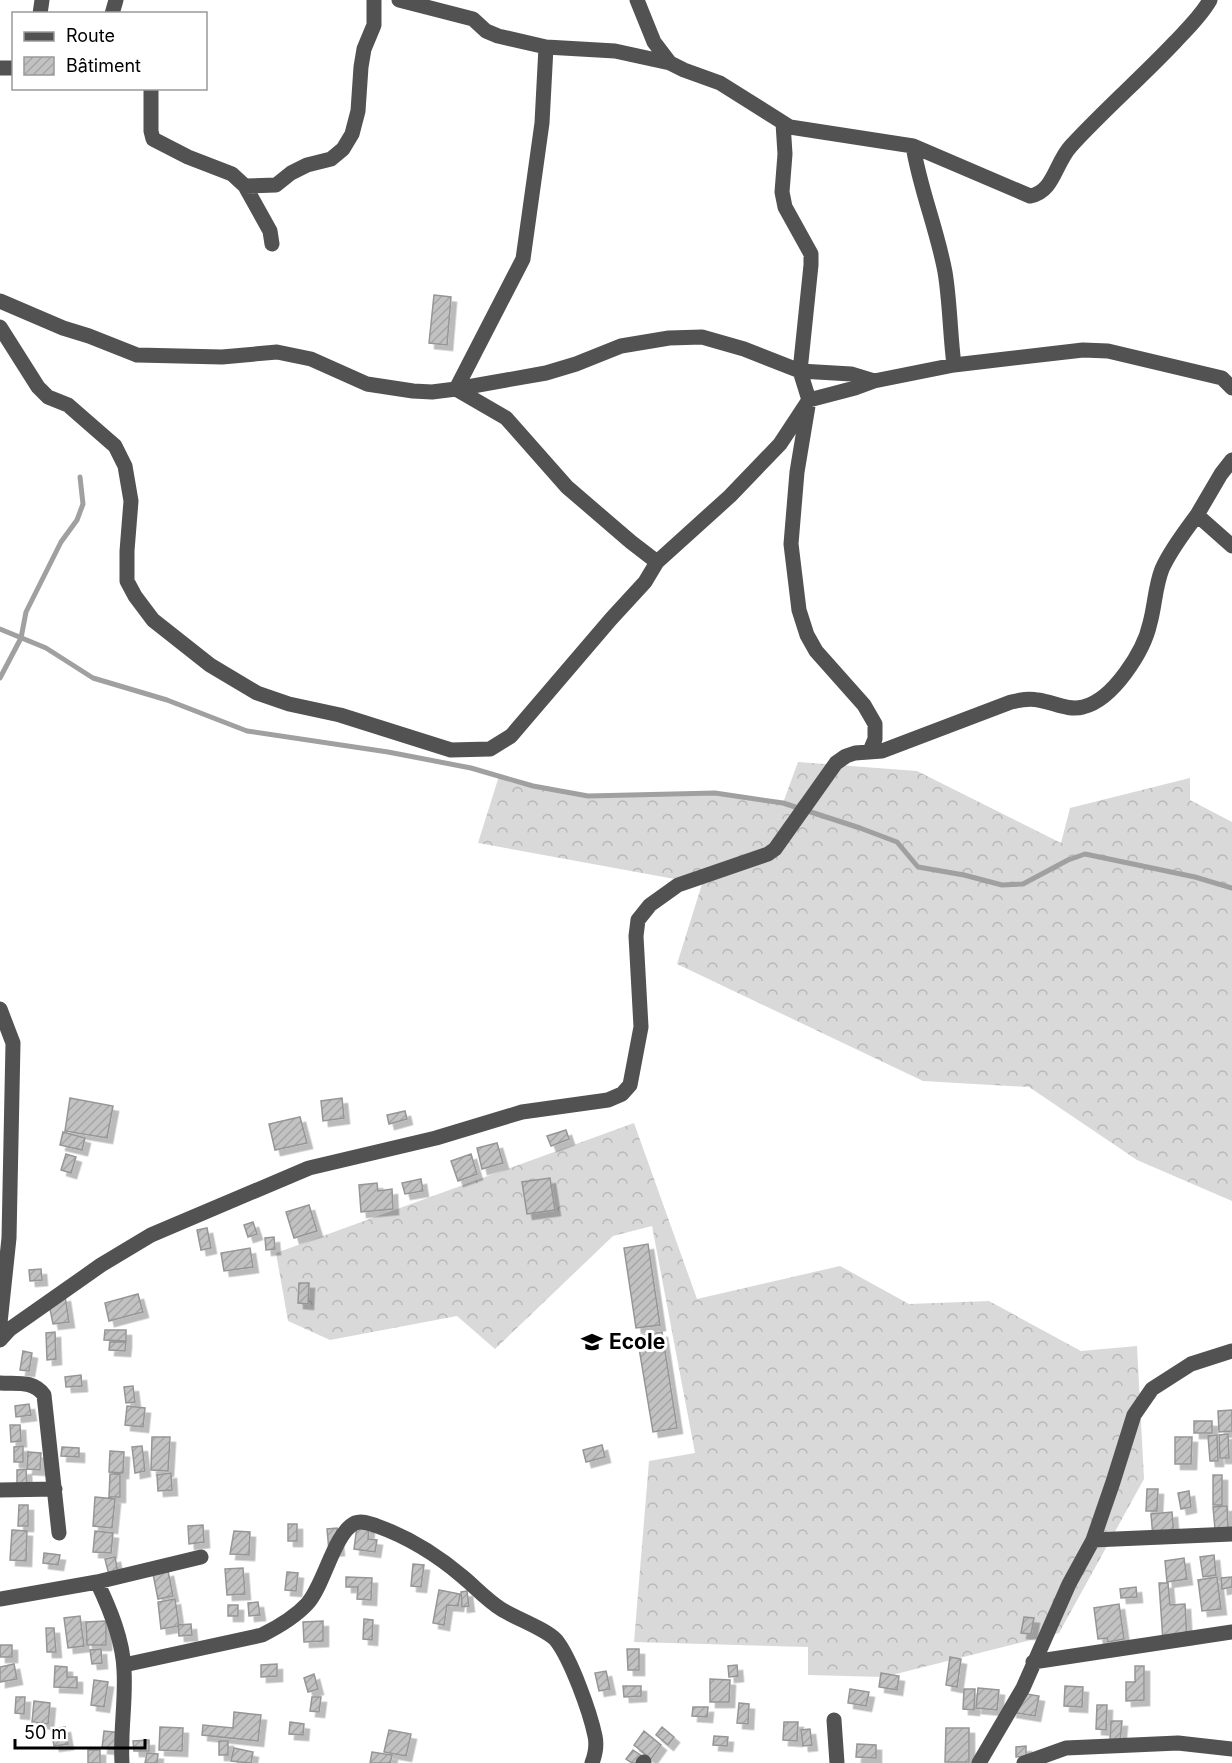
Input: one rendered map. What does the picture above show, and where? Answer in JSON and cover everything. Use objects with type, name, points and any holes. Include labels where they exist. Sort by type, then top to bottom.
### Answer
[{"type":"street","points":[[245,186],[276,184],[291,172],[331,159],[342,149],[352,134],[358,111],[364,49],[374,25],[374,0]]},
{"type":"street","points":[[399,0],[473,19],[486,31],[498,36],[546,46],[615,51],[670,63],[720,83],[783,123],[799,128],[913,146],[1029,196],[1040,194],[1049,186],[1069,148],[1140,80],[1199,16],[1210,0]]},
{"type":"street","points":[[637,0],[654,42],[670,63]]},
{"type":"street","points":[[456,389],[523,259],[542,123],[546,46]]},
{"type":"street","points":[[151,90],[153,138],[188,157],[232,174],[245,186],[270,231],[272,244]]},
{"type":"street","points":[[783,123],[785,154],[781,180],[785,207],[811,254],[800,371],[809,400],[797,472],[791,544],[800,610],[807,635],[816,651],[864,705],[875,724],[875,739],[870,751]]},
{"type":"street","points":[[913,146],[917,173],[933,219],[945,272],[954,364]]},
{"type":"street","points":[[0,301],[63,328],[137,355],[222,357],[277,352],[311,359],[367,384],[432,392],[546,372],[576,364],[621,346],[669,338],[702,337],[744,349],[800,371],[851,374],[874,381]]},
{"type":"street","points":[[0,327],[38,387],[48,397],[68,405],[115,446],[125,466],[131,501],[127,581],[153,620],[210,665],[257,693],[289,704],[385,728],[451,750],[490,749],[511,736],[610,619],[645,582],[657,562],[730,496],[780,444],[809,400],[874,381],[954,364],[1083,350],[1108,351],[1222,378],[1232,388]]},
{"type":"street","points":[[456,389],[506,418],[567,487],[657,562]]},
{"type":"street","points":[[0,1340],[10,1329],[92,1272],[151,1235],[309,1168],[436,1138],[522,1112],[608,1100],[622,1094],[630,1085],[641,1027],[636,936],[638,920],[650,905],[678,885],[768,854],[781,840],[836,763],[846,756],[882,751],[1023,699],[1069,708],[1084,707],[1098,699],[1116,684],[1134,660],[1150,626],[1162,570],[1176,542],[1197,515],[1232,460]]},
{"type":"street","points":[[1197,515],[1232,546]]},
{"type":"street","points":[[0,1009],[13,1043],[9,1238],[0,1323]]},
{"type":"street","points":[[979,1763],[1023,1688],[1069,1584],[1093,1540],[1134,1415],[1152,1389],[1191,1364],[1232,1351]]},
{"type":"street","points":[[0,1383],[31,1384],[38,1387],[44,1395],[59,1533]]},
{"type":"street","points":[[0,1490],[55,1489]]},
{"type":"street","points":[[124,1665],[262,1635],[280,1626],[307,1604],[318,1588],[333,1552],[344,1535],[354,1523],[362,1522],[395,1533],[423,1548],[500,1608],[554,1638],[567,1655],[596,1738],[592,1763]]},
{"type":"street","points":[[1093,1540],[1232,1534]]},
{"type":"street","points":[[0,1599],[98,1582],[201,1557]]},
{"type":"street","points":[[98,1582],[116,1628],[124,1665],[122,1763]]},
{"type":"street","points":[[1033,1662],[1232,1632]]},
{"type":"street","points":[[834,1720],[837,1763]]},
{"type":"street","points":[[1024,1763],[1066,1748],[1178,1743],[1232,1749]]},
{"type":"green space","points":[[798,762],[917,771],[1061,843],[1070,808],[1190,778],[1190,800],[1232,822],[1232,1201],[1137,1160],[1029,1087],[923,1081],[677,964],[702,884],[478,843],[499,776],[533,786],[588,796],[715,793],[783,803]]},
{"type":"green space","points":[[634,1123],[697,1299],[840,1266],[909,1304],[989,1301],[1081,1351],[1137,1346],[1144,1479],[1059,1633],[884,1677],[808,1675],[808,1647],[634,1642],[649,1461],[695,1453],[652,1226],[613,1236],[495,1349],[457,1316],[330,1340],[288,1321],[276,1253]]},
{"type":"building","points":[[434,295],[451,297],[447,345],[429,343]]},
{"type":"building","points":[[70,1098],[113,1106],[107,1138],[65,1131]]},
{"type":"building","points":[[342,1098],[344,1118],[323,1121],[321,1101]]},
{"type":"building","points":[[405,1111],[407,1119],[389,1124],[387,1115]]},
{"type":"building","points":[[300,1117],[307,1143],[275,1150],[269,1124]]},
{"type":"building","points":[[566,1130],[569,1139],[551,1146],[547,1136]]},
{"type":"building","points":[[63,1132],[85,1138],[82,1150],[60,1145]]},
{"type":"building","points":[[497,1143],[503,1163],[482,1169],[477,1148]]},
{"type":"building","points":[[66,1154],[76,1157],[71,1173],[61,1170]]},
{"type":"building","points":[[471,1154],[477,1174],[458,1181],[451,1161]]},
{"type":"building","points":[[550,1178],[555,1210],[527,1214],[522,1182]]},
{"type":"building","points":[[421,1179],[423,1191],[405,1194],[402,1183]]},
{"type":"building","points":[[377,1183],[378,1191],[392,1189],[393,1209],[361,1212],[359,1185]]},
{"type":"building","points":[[309,1205],[317,1231],[294,1238],[286,1212]]},
{"type":"building","points":[[253,1222],[257,1234],[248,1237],[244,1225]]},
{"type":"building","points":[[207,1228],[211,1248],[201,1250],[197,1230]]},
{"type":"building","points":[[274,1237],[275,1249],[266,1250],[265,1238]]},
{"type":"building","points":[[648,1244],[660,1325],[636,1328],[624,1248]]},
{"type":"building","points":[[250,1248],[253,1267],[224,1271],[221,1253]]},
{"type":"building","points":[[41,1269],[42,1280],[30,1281],[29,1270]]},
{"type":"building","points":[[299,1283],[309,1283],[308,1304],[298,1303]]},
{"type":"building","points":[[138,1294],[143,1312],[109,1321],[105,1303]]},
{"type":"building","points":[[65,1296],[69,1322],[53,1324],[48,1299]]},
{"type":"building","points":[[105,1330],[126,1330],[126,1341],[104,1340]]},
{"type":"building","points":[[55,1332],[56,1359],[47,1360],[46,1333]]},
{"type":"building","points":[[662,1332],[677,1428],[653,1432],[637,1336]]},
{"type":"building","points":[[110,1342],[126,1342],[125,1351],[109,1350]]},
{"type":"building","points":[[23,1351],[32,1353],[29,1371],[20,1370]]},
{"type":"building","points":[[81,1375],[82,1386],[66,1387],[65,1377]]},
{"type":"building","points":[[133,1386],[135,1402],[126,1403],[124,1387]]},
{"type":"building","points":[[29,1404],[31,1415],[16,1417],[15,1406]]},
{"type":"building","points":[[127,1406],[145,1408],[143,1427],[125,1425]]},
{"type":"building","points":[[1232,1410],[1232,1431],[1219,1432],[1218,1411]]},
{"type":"building","points":[[1194,1421],[1212,1421],[1212,1433],[1194,1433]]},
{"type":"building","points":[[10,1425],[20,1425],[21,1441],[11,1442]]},
{"type":"building","points":[[1228,1434],[1229,1458],[1220,1458],[1219,1435]]},
{"type":"building","points":[[1217,1435],[1218,1461],[1210,1461],[1208,1436]]},
{"type":"building","points":[[152,1437],[170,1437],[168,1471],[151,1470]]},
{"type":"building","points":[[1175,1437],[1192,1437],[1191,1464],[1175,1464]]},
{"type":"building","points":[[602,1445],[605,1457],[586,1462],[583,1450]]},
{"type":"building","points":[[23,1446],[23,1462],[14,1462],[14,1447]]},
{"type":"building","points":[[142,1446],[145,1471],[135,1473],[132,1447]]},
{"type":"building","points":[[62,1447],[79,1448],[79,1457],[61,1456]]},
{"type":"building","points":[[110,1451],[124,1452],[123,1473],[109,1472]]},
{"type":"building","points":[[28,1452],[41,1453],[40,1470],[27,1469]]},
{"type":"building","points":[[26,1469],[27,1485],[17,1486],[17,1470]]},
{"type":"building","points":[[171,1473],[172,1490],[158,1491],[157,1475]]},
{"type":"building","points":[[110,1474],[120,1474],[120,1497],[109,1497]]},
{"type":"building","points":[[1213,1475],[1222,1475],[1222,1505],[1213,1505]]},
{"type":"building","points":[[1147,1489],[1158,1489],[1157,1511],[1146,1511]]},
{"type":"building","points":[[1189,1491],[1191,1507],[1181,1509],[1178,1493]]},
{"type":"building","points":[[95,1497],[115,1499],[112,1528],[93,1526]]},
{"type":"building","points":[[19,1505],[28,1505],[28,1526],[18,1526]]},
{"type":"building","points":[[1227,1506],[1228,1528],[1215,1529],[1213,1507]]},
{"type":"building","points":[[1172,1512],[1174,1536],[1153,1538],[1151,1514]]},
{"type":"building","points":[[288,1524],[297,1524],[297,1541],[288,1541]]},
{"type":"building","points":[[203,1525],[204,1542],[189,1544],[188,1526]]},
{"type":"building","points":[[357,1526],[369,1527],[368,1539],[377,1540],[375,1552],[354,1549]]},
{"type":"building","points":[[337,1528],[339,1550],[329,1551],[327,1529]]},
{"type":"building","points":[[12,1530],[27,1531],[26,1561],[10,1560]]},
{"type":"building","points":[[95,1531],[113,1533],[111,1553],[93,1552]]},
{"type":"building","points":[[234,1531],[250,1532],[249,1555],[230,1554]]},
{"type":"building","points":[[44,1553],[60,1555],[58,1565],[43,1563]]},
{"type":"building","points":[[1214,1555],[1216,1575],[1203,1577],[1200,1557]]},
{"type":"building","points":[[115,1557],[118,1573],[109,1575],[105,1559]]},
{"type":"building","points":[[1184,1558],[1187,1579],[1167,1582],[1165,1561]]},
{"type":"building","points":[[413,1564],[424,1565],[421,1587],[411,1586]]},
{"type":"building","points":[[243,1568],[245,1594],[227,1595],[225,1569]]},
{"type":"building","points":[[168,1571],[173,1596],[158,1599],[153,1574]]},
{"type":"building","points":[[287,1572],[298,1573],[296,1591],[285,1590]]},
{"type":"building","points":[[346,1577],[372,1578],[371,1600],[357,1599],[358,1587],[346,1587]]},
{"type":"building","points":[[1217,1577],[1221,1609],[1202,1611],[1198,1580]]},
{"type":"building","points":[[1232,1577],[1232,1587],[1222,1589],[1221,1578]]},
{"type":"building","points":[[1159,1583],[1168,1583],[1170,1605],[1185,1604],[1187,1639],[1163,1641]]},
{"type":"building","points":[[1136,1587],[1137,1597],[1121,1598],[1120,1589]]},
{"type":"building","points":[[439,1590],[460,1594],[458,1606],[447,1605],[444,1625],[433,1623]]},
{"type":"building","points":[[467,1591],[469,1606],[462,1607],[461,1592]]},
{"type":"building","points":[[175,1599],[179,1626],[161,1629],[158,1602]]},
{"type":"building","points":[[258,1602],[260,1615],[249,1616],[248,1603]]},
{"type":"building","points":[[1119,1604],[1124,1639],[1108,1642],[1107,1638],[1098,1639],[1094,1608]]},
{"type":"building","points":[[228,1605],[238,1605],[238,1616],[228,1616]]},
{"type":"building","points":[[80,1616],[84,1646],[68,1648],[64,1618]]},
{"type":"building","points":[[1024,1617],[1034,1618],[1031,1634],[1021,1633]]},
{"type":"building","points":[[364,1619],[373,1620],[372,1640],[363,1639]]},
{"type":"building","points":[[106,1621],[106,1645],[87,1645],[86,1622]]},
{"type":"building","points":[[323,1621],[323,1641],[304,1642],[303,1622]]},
{"type":"building","points":[[191,1624],[192,1635],[179,1636],[178,1625]]},
{"type":"building","points":[[46,1628],[54,1628],[56,1652],[47,1652]]},
{"type":"building","points":[[0,1645],[12,1645],[12,1657],[0,1657]]},
{"type":"building","points":[[101,1649],[102,1663],[92,1664],[90,1650]]},
{"type":"building","points":[[627,1649],[639,1649],[639,1670],[628,1670]]},
{"type":"building","points":[[950,1657],[961,1659],[957,1687],[946,1685]]},
{"type":"building","points":[[14,1664],[17,1679],[0,1682],[0,1667]]},
{"type":"building","points":[[277,1664],[277,1676],[261,1677],[261,1665]]},
{"type":"building","points":[[737,1665],[738,1676],[729,1677],[728,1666]]},
{"type":"building","points":[[55,1666],[67,1667],[67,1677],[77,1677],[77,1688],[54,1687]]},
{"type":"building","points":[[1135,1666],[1144,1666],[1144,1700],[1126,1701],[1126,1682],[1135,1682]]},
{"type":"building","points":[[606,1671],[610,1689],[599,1691],[595,1673]]},
{"type":"building","points":[[881,1673],[899,1676],[897,1690],[879,1687]]},
{"type":"building","points":[[314,1674],[318,1689],[308,1692],[304,1678]]},
{"type":"building","points":[[710,1679],[730,1680],[729,1702],[710,1702]]},
{"type":"building","points":[[94,1680],[108,1682],[104,1707],[91,1705]]},
{"type":"building","points":[[623,1686],[641,1686],[641,1696],[624,1697]]},
{"type":"building","points":[[1065,1686],[1083,1687],[1082,1707],[1064,1706]]},
{"type":"building","points":[[978,1688],[999,1690],[997,1710],[976,1708]]},
{"type":"building","points":[[850,1689],[869,1692],[866,1706],[848,1703]]},
{"type":"building","points":[[964,1689],[975,1689],[974,1710],[963,1709]]},
{"type":"building","points":[[1015,1692],[1039,1696],[1035,1716],[1011,1712]]},
{"type":"building","points":[[16,1697],[25,1697],[24,1714],[15,1713]]},
{"type":"building","points":[[312,1697],[321,1697],[319,1712],[310,1711]]},
{"type":"building","points":[[34,1701],[50,1703],[48,1724],[32,1722]]},
{"type":"building","points":[[739,1703],[749,1704],[748,1724],[737,1723]]},
{"type":"building","points":[[1097,1705],[1107,1705],[1106,1730],[1096,1729]]},
{"type":"building","points":[[693,1707],[708,1707],[707,1717],[692,1716]]},
{"type":"building","points":[[234,1712],[261,1715],[258,1741],[202,1735],[203,1725],[233,1728]]},
{"type":"building","points":[[1111,1721],[1122,1721],[1120,1741],[1110,1741]]},
{"type":"building","points":[[290,1722],[304,1724],[303,1735],[289,1734]]},
{"type":"building","points":[[784,1722],[798,1722],[797,1741],[783,1740]]},
{"type":"building","points":[[65,1727],[68,1744],[54,1746],[51,1729]]},
{"type":"building","points":[[160,1727],[183,1728],[182,1751],[159,1750]]},
{"type":"building","points":[[662,1727],[674,1737],[668,1745],[656,1735]]},
{"type":"building","points":[[946,1728],[969,1728],[969,1762],[945,1762]]},
{"type":"building","points":[[810,1729],[812,1745],[803,1746],[801,1730]]},
{"type":"building","points":[[389,1730],[411,1734],[406,1756],[384,1752]]},
{"type":"building","points":[[104,1731],[123,1733],[122,1750],[102,1748]]},
{"type":"building","points":[[644,1731],[661,1745],[651,1759],[634,1745]]},
{"type":"building","points":[[714,1736],[728,1737],[727,1746],[713,1745]]},
{"type":"building","points":[[149,1740],[149,1751],[134,1751],[133,1741]]},
{"type":"building","points":[[219,1741],[228,1741],[228,1755],[219,1755]]},
{"type":"building","points":[[857,1744],[876,1745],[876,1758],[856,1757]]},
{"type":"building","points":[[1026,1746],[1026,1756],[1016,1757],[1016,1747]]},
{"type":"building","points":[[234,1748],[253,1752],[251,1763],[231,1761]]},
{"type":"building","points":[[88,1750],[100,1750],[100,1763],[88,1763]]},
{"type":"building","points":[[633,1750],[648,1760],[646,1763],[632,1763],[626,1759]]},
{"type":"building","points":[[372,1752],[392,1755],[390,1763],[370,1763]]},
{"type":"building","points":[[147,1753],[158,1754],[157,1763],[145,1763]]},
{"type":"waterway","points":[[0,678],[21,638],[26,612],[61,542],[77,520],[83,504],[80,477]]},
{"type":"waterway","points":[[0,629],[46,648],[93,678],[167,700],[247,731],[388,752],[471,768],[533,786],[588,796],[715,793],[783,803],[897,842],[918,867],[964,875],[1002,885],[1023,884],[1068,860],[1085,854],[1195,877],[1232,888]]},
{"type":"place","name":"Ecole","points":[[592,1342]]}]
